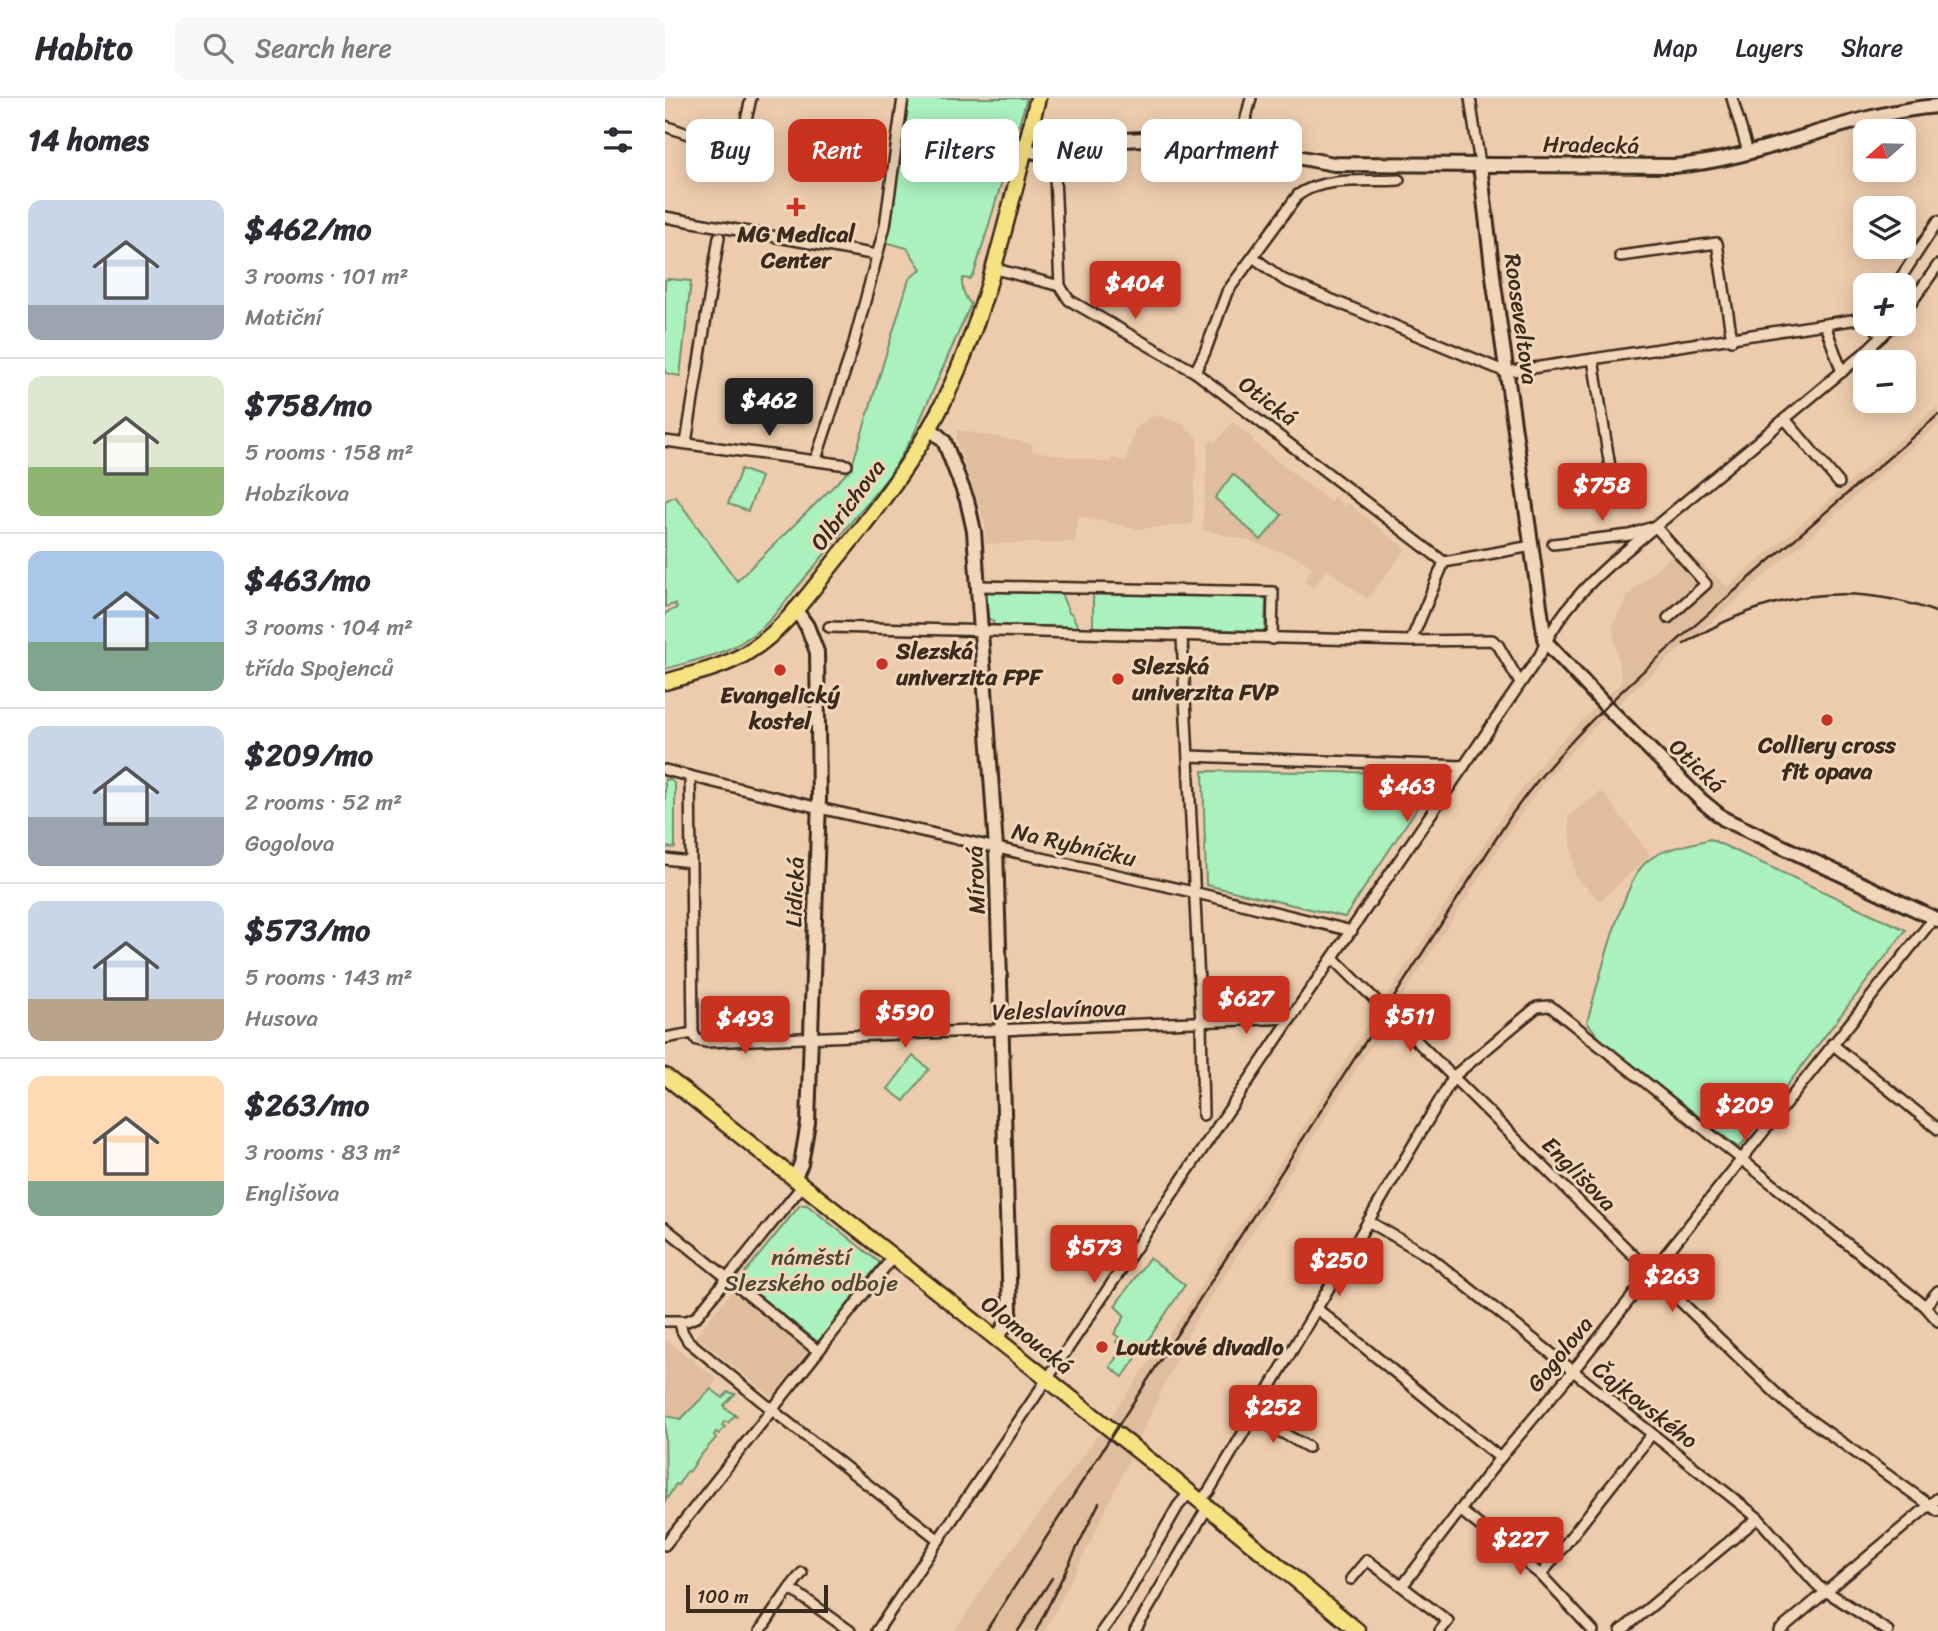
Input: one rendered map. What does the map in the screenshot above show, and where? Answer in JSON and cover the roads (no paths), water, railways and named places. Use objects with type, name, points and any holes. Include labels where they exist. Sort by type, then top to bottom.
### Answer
[{"type":"main road","name":"Olbrichova","points":[[665,682],[721,665],[744,655],[767,638],[795,610],[875,510],[930,428],[961,363],[988,283],[1038,98]]},
{"type":"main road","name":"Olomoucká","points":[[665,1076],[1358,1631]]},
{"type":"street","points":[[746,119],[751,98]]},
{"type":"street","points":[[816,459],[852,350],[885,226],[902,98]]},
{"type":"street","points":[[1246,119],[1251,98]]},
{"type":"street","name":"Rooseveltova","points":[[1470,98],[1532,546]]},
{"type":"street","points":[[1732,98],[1748,152]]},
{"type":"street","name":"Hradecká","points":[[1302,160],[1334,164],[1674,166],[1724,159],[1900,110],[1938,106]]},
{"type":"street","points":[[665,126],[686,133]]},
{"type":"street","name":"Hradecká","points":[[1024,150],[1033,152]]},
{"type":"street","points":[[1195,372],[1227,292],[1298,195],[1305,190],[1327,184],[1399,180]]},
{"type":"street","points":[[992,268],[1060,286],[1055,182]]},
{"type":"street","points":[[665,217],[877,255]]},
{"type":"street","points":[[1904,273],[1938,221]]},
{"type":"street","points":[[686,443],[719,237]]},
{"type":"street","points":[[1620,256],[1717,243],[1732,340]]},
{"type":"street","points":[[1253,257],[1285,280],[1506,372],[1853,320]]},
{"type":"street","points":[[1916,296],[1938,265]]},
{"type":"street","name":"Otická","points":[[1060,286],[1069,300],[1195,372],[1444,562]]},
{"type":"street","points":[[1825,325],[1842,372]]},
{"type":"street","points":[[877,1631],[1540,655],[1545,641],[1589,583],[1882,336]]},
{"type":"street","points":[[1593,359],[1610,467]]},
{"type":"street","points":[[1785,419],[1839,483]]},
{"type":"street","name":"Mírová","points":[[930,428],[944,441],[971,512],[978,586],[996,848],[1010,1310],[1007,1323],[996,1339]]},
{"type":"street","points":[[665,441],[847,464]]},
{"type":"street","points":[[1553,544],[1630,535],[1655,526]]},
{"type":"street","points":[[1655,526],[1706,584],[1668,618]]},
{"type":"street","points":[[1411,641],[1444,562],[1532,546],[1545,641]]},
{"type":"street","points":[[978,586],[1273,592],[1272,639]]},
{"type":"street","name":"Lidická","points":[[795,610],[807,626],[817,652],[819,808],[808,1123],[798,1182]]},
{"type":"street","points":[[829,627],[1272,639],[1492,639],[1520,683]]},
{"type":"street","points":[[1182,637],[1203,1115]]},
{"type":"street","name":"Otická","points":[[1545,641],[1702,802],[1724,819],[1936,919]]},
{"type":"street","points":[[1188,756],[1464,766]]},
{"type":"street","name":"Na Rybníčku","points":[[665,770],[1352,931]]},
{"type":"street","points":[[690,776],[693,1033]]},
{"type":"street","points":[[665,859],[690,862]]},
{"type":"street","name":"Gogolova","points":[[1402,1585],[1500,1458],[1572,1372],[1832,1044],[1936,919]]},
{"type":"street","name":"Englišova","points":[[1333,958],[1786,1403],[1934,1508]]},
{"type":"street","points":[[1135,1631],[1199,1501],[1209,1491],[1454,1076],[1537,1007],[1549,1006],[1925,1306],[1938,1321]]},
{"type":"street","name":"Veleslavínova","points":[[665,1038],[693,1033],[697,1040],[706,1042],[1291,1018]]},
{"type":"street","points":[[1832,1044],[1938,1129]]},
{"type":"street","points":[[665,1321],[680,1322],[696,1317],[798,1182]]},
{"type":"street","name":"Čajkovského","points":[[1368,1221],[1430,1257],[1758,1518],[1826,1592],[1888,1631]]},
{"type":"street","points":[[665,1228],[818,1352]]},
{"type":"street","points":[[665,1545],[668,1532],[772,1410],[893,1257]]},
{"type":"street","points":[[1925,1306],[1938,1291]]},
{"type":"street","points":[[1316,1308],[1500,1458]]},
{"type":"street","points":[[680,1322],[688,1341],[939,1540]]},
{"type":"street","points":[[1252,1416],[1308,1447]]},
{"type":"street","points":[[1541,1575],[1651,1435]]},
{"type":"street","points":[[1779,1631],[1934,1508],[1938,1498]]},
{"type":"street","points":[[1103,1631],[1145,1566],[1178,1506],[1199,1501]]},
{"type":"street","points":[[1460,1510],[1541,1575],[1593,1631]]},
{"type":"street","points":[[1621,1631],[1758,1518]]},
{"type":"street","points":[[1351,1579],[1367,1560],[1448,1621],[1440,1631]]},
{"type":"street","points":[[760,1631],[802,1573]]},
{"type":"street","points":[[790,1588],[850,1631]]},
{"type":"railway","points":[[986,1631],[1512,814],[1536,782],[1589,723],[1647,668],[1938,415]]},
{"type":"railway","points":[[1684,644],[1745,613],[1808,597],[1840,594],[1872,596],[1905,602],[1938,613]]},
{"type":"railway","points":[[1036,1631],[1099,1503]]},
{"type":"railway","points":[[1018,1631],[1052,1578]]},
{"type":"place","name":"MG Medical Center","points":[[796,207]]},
{"type":"place","name":"Slezská univerzita FPF","points":[[882,664]]},
{"type":"place","name":"Evangelický kostel","points":[[780,670]]},
{"type":"place","name":"Slezská univerzita FVP","points":[[1118,679]]},
{"type":"place","name":"Colliery cross fit opava","points":[[1827,720]]},
{"type":"place","name":"Loutkové divadlo","points":[[1102,1347]]},
{"type":"park label","name":"náměstí Slezského odboje","points":[[811,1270]]}]
